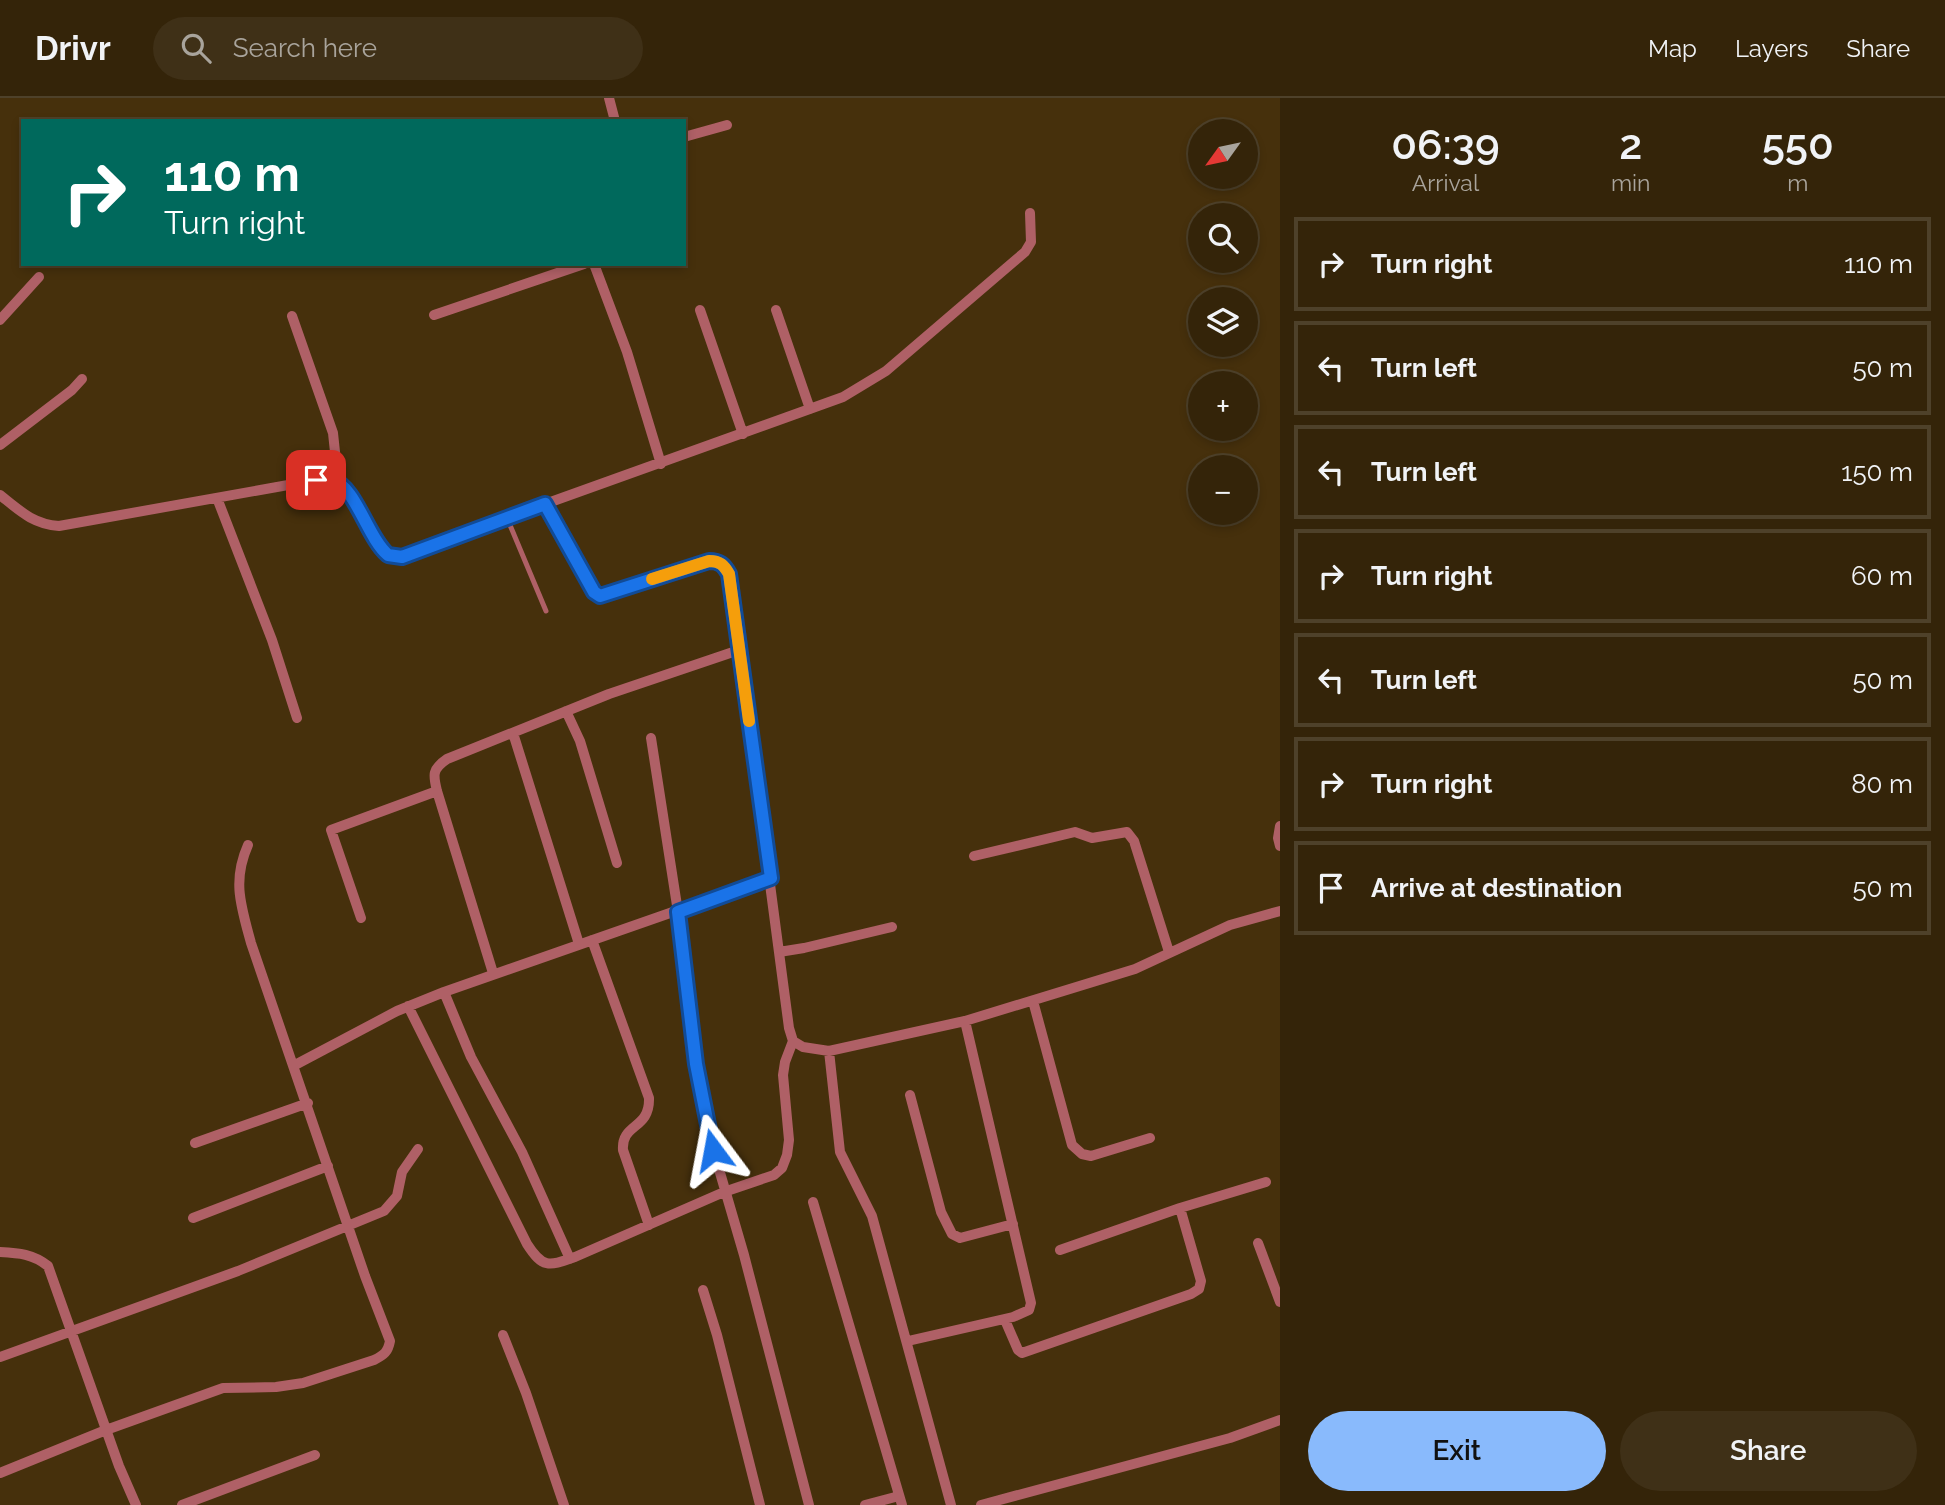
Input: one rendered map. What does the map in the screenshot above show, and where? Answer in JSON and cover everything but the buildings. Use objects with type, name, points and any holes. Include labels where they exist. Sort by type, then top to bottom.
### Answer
[{"type":"street","points":[[609,98],[614,119]]},
{"type":"street","points":[[686,136],[727,125]]},
{"type":"street","points":[[0,495],[23,514],[43,525],[60,526],[316,480],[332,480],[351,495],[370,533],[388,555],[402,557],[843,397],[886,372],[1026,252],[1031,242],[1030,213]]},
{"type":"street","points":[[434,315],[578,266]]},
{"type":"street","points":[[595,266],[627,352],[661,464]]},
{"type":"street","points":[[0,320],[39,277]]},
{"type":"street","points":[[700,310],[743,434]]},
{"type":"street","points":[[776,310],[810,409]]},
{"type":"street","points":[[292,316],[333,433],[335,452],[332,480]]},
{"type":"street","points":[[0,445],[72,390],[82,379]]},
{"type":"street","points":[[217,498],[272,640],[297,718]]},
{"type":"street","points":[[408,1006],[527,1244],[545,1264],[570,1259],[724,1192],[774,1175],[785,1161],[789,1140],[783,1075],[793,1041],[789,1028],[729,574],[717,561],[709,561],[600,596],[594,592],[545,504]]},
{"type":"street","points":[[493,973],[437,792],[433,775],[437,766],[447,759],[566,711],[739,650]]},
{"type":"street","points":[[566,711],[580,741],[617,863]]},
{"type":"street","points":[[513,733],[579,944]]},
{"type":"street","points":[[651,738],[707,1128],[744,1255],[809,1505]]},
{"type":"street","points":[[361,918],[331,830],[437,792]]},
{"type":"street","points":[[1280,826],[1280,846]]},
{"type":"street","points":[[974,856],[1075,832],[1092,838],[1127,832],[1134,841],[1170,952]]},
{"type":"street","points":[[0,1473],[223,1388],[276,1387],[303,1383],[384,1356],[390,1341],[251,943],[240,904],[238,880],[240,862],[248,845]]},
{"type":"street","points":[[295,1065],[408,1006],[493,973],[678,912],[771,878]]},
{"type":"street","points":[[793,1041],[803,1047],[829,1051],[965,1021],[1135,969],[1230,925],[1280,911]]},
{"type":"street","points":[[779,952],[892,927]]},
{"type":"street","points":[[592,940],[649,1098],[646,1118],[622,1140],[649,1225]]},
{"type":"street","points":[[444,992],[471,1057],[522,1152],[570,1259]]},
{"type":"street","points":[[1033,1001],[1072,1145],[1091,1156],[1150,1138]]},
{"type":"street","points":[[908,1341],[1005,1320],[1029,1310],[1031,1303],[965,1021]]},
{"type":"street","points":[[829,1051],[841,1152],[872,1216],[951,1505]]},
{"type":"street","points":[[910,1095],[941,1212],[952,1234],[960,1238],[1013,1224]]},
{"type":"street","points":[[195,1143],[307,1104]]},
{"type":"street","points":[[0,1357],[238,1271],[384,1211],[397,1196],[402,1172],[418,1149]]},
{"type":"street","points":[[193,1218],[328,1166]]},
{"type":"street","points":[[1060,1250],[1180,1208],[1266,1182]]},
{"type":"street","points":[[813,1202],[900,1501],[865,1505]]},
{"type":"street","points":[[1005,1320],[1018,1350],[1022,1353],[1199,1289],[1202,1280],[1180,1208]]},
{"type":"street","points":[[1258,1243],[1280,1302]]},
{"type":"street","points":[[0,1252],[24,1253],[48,1266],[136,1505]]},
{"type":"street","points":[[703,1290],[760,1505]]},
{"type":"street","points":[[503,1335],[564,1505]]},
{"type":"street","points":[[981,1505],[1230,1438],[1280,1420]]},
{"type":"street","points":[[182,1505],[315,1455]]},
{"type":"lane","points":[[506,518],[546,611]]},
{"type":"slow traffic","points":[[652,579],[709,561],[717,561],[724,566],[729,574],[749,721]]},
{"type":"route","points":[[316,480],[332,480],[344,487],[351,495],[370,533],[388,555],[402,557],[545,504],[594,592],[600,596],[709,561],[717,561],[729,574],[771,878],[678,912],[696,1064],[713,1150]]}]
